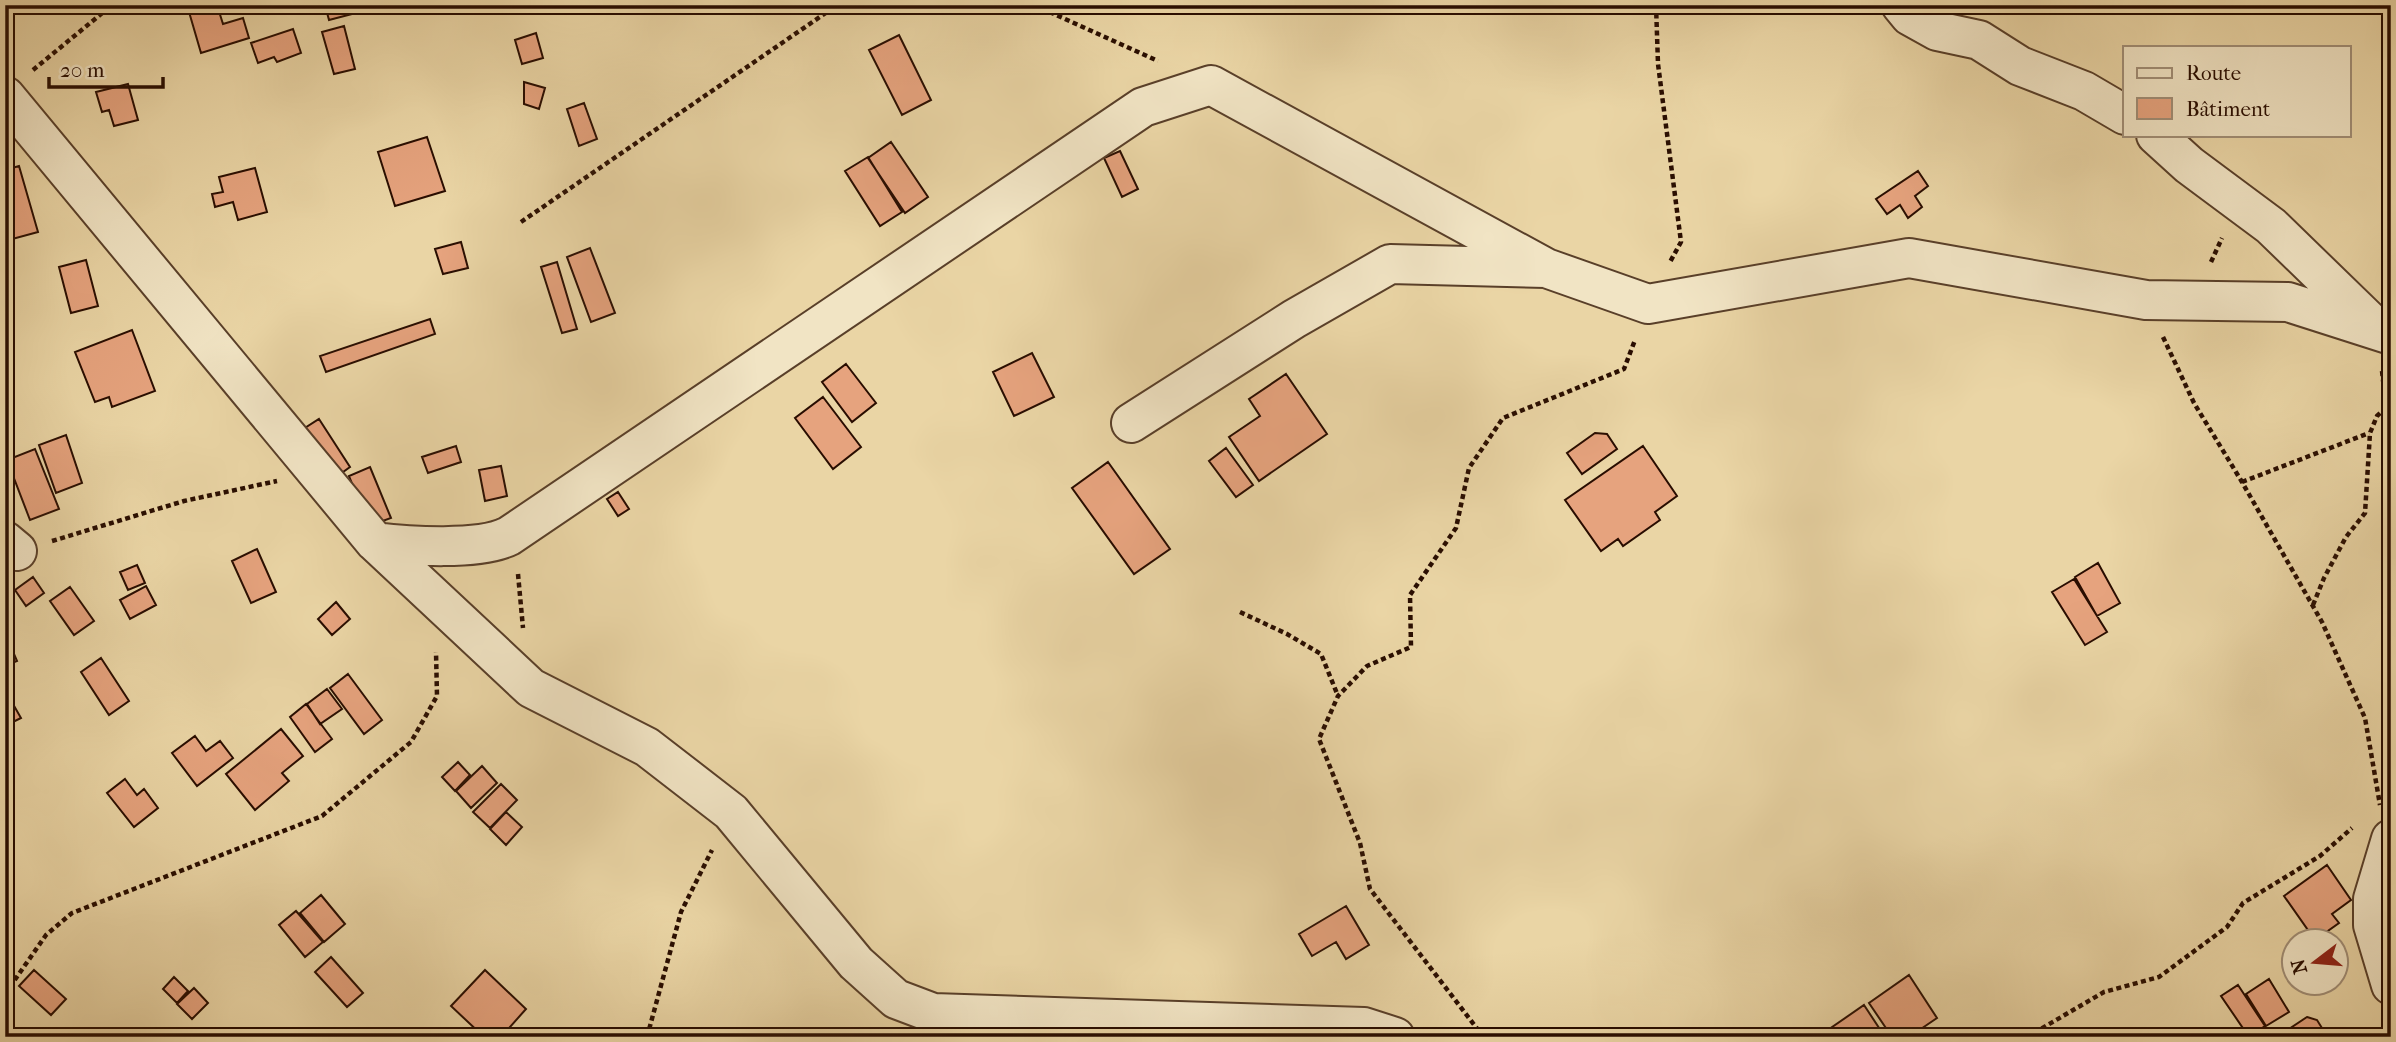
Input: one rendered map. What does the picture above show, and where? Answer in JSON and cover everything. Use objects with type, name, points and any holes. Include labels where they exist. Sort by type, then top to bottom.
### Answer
[{"type":"street","points":[[1901,5],[1910,16],[1937,31],[1979,40],[2020,66],[2084,91],[2123,114]]},
{"type":"street","points":[[16,85],[375,542],[531,688],[647,747],[731,812],[856,963],[896,999],[933,1013],[1364,1027],[1395,1037]]},
{"type":"street","points":[[375,542],[414,547],[497,542],[509,536],[1143,107],[1211,85],[1546,268],[1648,304],[1909,258],[2146,300],[2288,302],[2384,332]]},
{"type":"street","points":[[2157,136],[2189,165],[2271,226],[2384,332]]},
{"type":"street","points":[[1131,423],[1294,319],[1390,264],[1546,268]]},
{"type":"street","points":[[2377,818],[2373,925],[2391,985]]},
{"type":"path","points":[[16,85],[112,5]]},
{"type":"path","points":[[522,222],[830,10],[856,5]]},
{"type":"path","points":[[1034,5],[1211,85]]},
{"type":"path","points":[[1479,1031],[1370,889],[1360,843],[1319,739],[1338,696],[1367,666],[1411,647],[1410,595],[1456,527],[1469,468],[1503,418],[1625,369],[1648,304],[1681,242],[1658,64],[1656,5]]},
{"type":"path","points":[[2194,301],[2238,202]]},
{"type":"path","points":[[2027,1037],[2104,992],[2159,977],[2227,927],[2243,903],[2377,818],[2365,718],[2313,606],[2194,403],[2146,300]]},
{"type":"path","points":[[2313,606],[2324,578],[2346,537],[2365,513],[2370,433],[2376,416],[2391,403]]},
{"type":"path","points":[[2242,482],[2370,433]]},
{"type":"path","points":[[11,546],[184,501],[318,472]]},
{"type":"path","points":[[509,536],[518,570],[531,688]]},
{"type":"path","points":[[1240,612],[1287,634],[1321,654],[1338,696]]},
{"type":"path","points":[[5,994],[46,935],[72,913],[322,816],[411,742],[438,696]]},
{"type":"path","points":[[647,1037],[681,912],[731,812]]},
{"type":"building","points":[[187,5],[217,5],[223,24],[243,18],[249,38],[201,53]]},
{"type":"building","points":[[325,5],[379,5],[379,7],[329,20]]},
{"type":"building","points":[[344,26],[355,69],[334,74],[322,32]]},
{"type":"building","points":[[293,29],[301,53],[277,62],[274,57],[258,63],[251,43]]},
{"type":"building","points":[[536,33],[543,58],[522,64],[515,40]]},
{"type":"building","points":[[899,35],[931,100],[902,115],[869,50]]},
{"type":"building","points":[[524,82],[545,88],[539,109],[524,104]]},
{"type":"building","points":[[128,84],[138,120],[114,126],[109,110],[102,112],[96,92]]},
{"type":"building","points":[[584,103],[597,139],[579,146],[567,109]]},
{"type":"building","points":[[427,137],[445,191],[395,206],[378,152]]},
{"type":"building","points":[[891,142],[928,197],[905,213],[868,158]]},
{"type":"building","points":[[1120,151],[1138,189],[1122,197],[1104,158]]},
{"type":"building","points":[[868,157],[902,212],[880,226],[845,171]]},
{"type":"building","points":[[19,166],[38,232],[5,241],[5,170]]},
{"type":"building","points":[[255,168],[267,212],[238,220],[233,202],[215,207],[212,194],[223,192],[219,177]]},
{"type":"building","points":[[1918,171],[1928,186],[1915,196],[1922,207],[1908,218],[1900,205],[1887,214],[1876,199]]},
{"type":"building","points":[[461,242],[468,268],[443,274],[435,249]]},
{"type":"building","points":[[590,248],[615,313],[591,322],[567,257]]},
{"type":"building","points":[[86,260],[98,306],[71,313],[59,267]]},
{"type":"building","points":[[557,262],[577,329],[562,333],[541,267]]},
{"type":"building","points":[[430,319],[435,334],[326,372],[320,356]]},
{"type":"building","points":[[132,330],[155,391],[112,407],[109,397],[95,402],[75,352]]},
{"type":"building","points":[[1032,353],[1054,397],[1014,416],[993,372]]},
{"type":"building","points":[[846,364],[876,403],[852,422],[822,382]]},
{"type":"building","points":[[1286,374],[1327,434],[1259,481],[1229,437],[1260,416],[1249,399]]},
{"type":"building","points":[[823,397],[861,447],[833,469],[795,418]]},
{"type":"building","points":[[319,419],[350,467],[329,482],[297,433]]},
{"type":"building","points":[[1595,433],[1607,434],[1617,449],[1582,474],[1567,453]]},
{"type":"building","points":[[66,435],[82,483],[56,493],[39,445]]},
{"type":"building","points":[[456,446],[461,462],[428,473],[422,457]]},
{"type":"building","points":[[1643,446],[1677,496],[1655,512],[1660,520],[1623,546],[1618,539],[1601,551],[1565,500]]},
{"type":"building","points":[[1226,448],[1253,485],[1236,497],[1209,461]]},
{"type":"building","points":[[35,449],[59,509],[30,520],[7,460]]},
{"type":"building","points":[[1108,462],[1170,549],[1134,574],[1072,488]]},
{"type":"building","points":[[501,466],[507,496],[485,501],[479,470]]},
{"type":"building","points":[[370,467],[391,518],[369,526],[349,476]]},
{"type":"building","points":[[618,492],[629,509],[618,516],[607,499]]},
{"type":"building","points":[[257,549],[276,592],[251,603],[232,561]]},
{"type":"building","points":[[2098,563],[2120,603],[2097,616],[2075,577]]},
{"type":"building","points":[[137,565],[145,583],[128,590],[120,572]]},
{"type":"building","points":[[33,577],[44,593],[26,606],[15,590]]},
{"type":"building","points":[[2074,579],[2107,632],[2085,645],[2052,592]]},
{"type":"building","points":[[146,586],[156,605],[130,619],[120,600]]},
{"type":"building","points":[[70,587],[94,621],[74,635],[50,601]]},
{"type":"building","points":[[336,602],[350,619],[332,635],[318,619]]},
{"type":"building","points":[[5,633],[17,661],[5,666]]},
{"type":"building","points":[[101,658],[129,701],[109,715],[81,672]]},
{"type":"building","points":[[348,674],[382,720],[364,734],[330,688]]},
{"type":"building","points":[[327,689],[342,709],[320,724],[307,704]]},
{"type":"building","points":[[5,690],[21,718],[5,726]]},
{"type":"building","points":[[306,704],[332,739],[315,752],[290,717]]},
{"type":"building","points":[[281,729],[303,756],[282,773],[289,781],[255,810],[226,774]]},
{"type":"building","points":[[195,736],[206,751],[220,741],[233,758],[197,786],[172,753]]},
{"type":"building","points":[[458,762],[470,775],[455,791],[442,777]]},
{"type":"building","points":[[482,766],[497,783],[471,808],[456,791]]},
{"type":"building","points":[[125,779],[137,795],[144,789],[158,808],[134,827],[107,793]]},
{"type":"building","points":[[501,784],[517,800],[490,828],[473,812]]},
{"type":"building","points":[[506,812],[522,827],[506,845],[490,829]]},
{"type":"building","points":[[2327,865],[2351,900],[2332,914],[2339,923],[2335,926],[2305,926],[2284,896]]},
{"type":"building","points":[[321,895],[345,924],[324,942],[300,913]]},
{"type":"building","points":[[1346,906],[1369,945],[1346,959],[1336,942],[1312,956],[1299,934]]},
{"type":"building","points":[[296,911],[323,942],[305,957],[279,925]]},
{"type":"building","points":[[331,957],[363,993],[347,1007],[315,972]]},
{"type":"building","points":[[34,970],[66,999],[51,1015],[19,986]]},
{"type":"building","points":[[485,970],[526,1009],[501,1037],[484,1037],[451,1006]]},
{"type":"building","points":[[1909,975],[1937,1018],[1909,1037],[1892,1037],[1869,1003]]},
{"type":"building","points":[[174,977],[188,991],[177,1003],[163,989]]},
{"type":"building","points":[[2269,979],[2289,1012],[2266,1026],[2246,994]]},
{"type":"building","points":[[2238,985],[2265,1026],[2249,1037],[2221,996]]},
{"type":"building","points":[[194,988],[208,1003],[192,1019],[177,1004]]},
{"type":"building","points":[[1864,1005],[1885,1037],[1824,1037],[1822,1034]]},
{"type":"building","points":[[2307,1017],[2317,1020],[2324,1037],[2295,1037],[2289,1029]]}]
